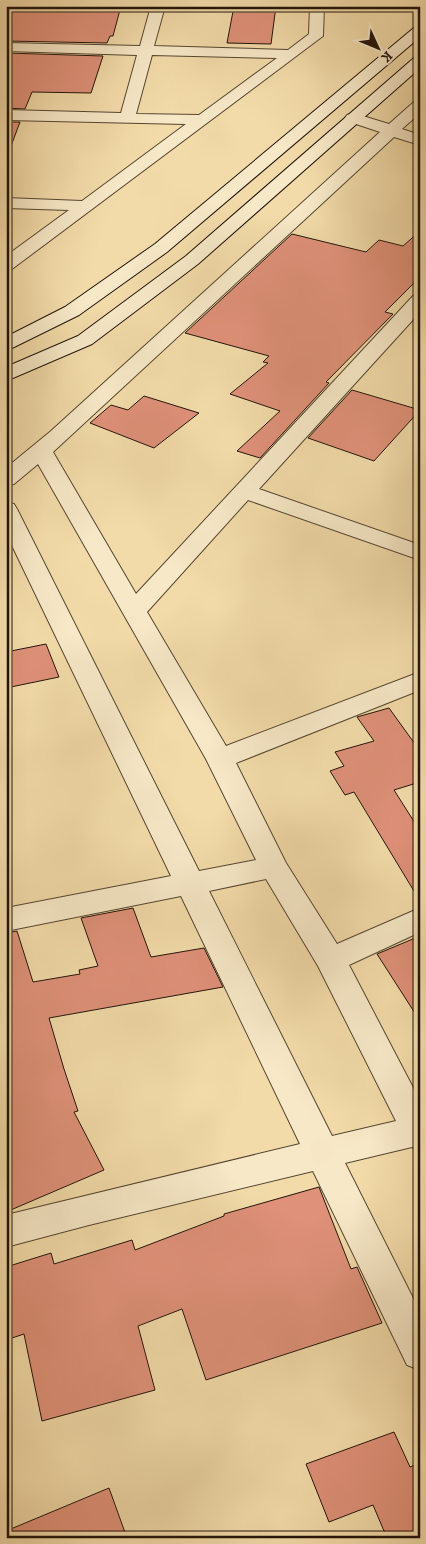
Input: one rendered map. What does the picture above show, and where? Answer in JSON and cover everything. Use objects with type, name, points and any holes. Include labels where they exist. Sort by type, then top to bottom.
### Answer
[{"type":"street","points":[[127,118],[158,6]]},
{"type":"street","points":[[6,265],[316,36],[317,6]]},
{"type":"street","points":[[6,345],[72,311],[162,248],[229,189],[420,30]]},
{"type":"street","points":[[6,47],[292,54]]},
{"type":"street","points":[[6,375],[85,340],[192,260],[419,61]]},
{"type":"street","points":[[6,479],[59,436],[420,104]]},
{"type":"street","points":[[6,115],[202,120]]},
{"type":"street","points":[[353,118],[420,140]]},
{"type":"street","points":[[6,203],[86,206]]},
{"type":"street","points":[[134,610],[420,300]]},
{"type":"street","points":[[6,1231],[322,1153],[419,1132],[331,960],[274,867],[220,759],[41,450]]},
{"type":"street","points":[[244,491],[420,553]]},
{"type":"street","points":[[6,509],[420,1352]]},
{"type":"street","points":[[220,759],[420,680]]},
{"type":"street","points":[[6,920],[274,867]]},
{"type":"street","points":[[331,960],[420,919]]},
{"type":"building","points":[[6,6],[121,6],[113,36],[110,36],[107,43],[6,41]]},
{"type":"building","points":[[234,6],[276,6],[271,44],[227,43]]},
{"type":"building","points":[[6,53],[103,56],[91,93],[32,92],[25,109],[6,108]]},
{"type":"building","points":[[6,122],[20,122],[8,154],[6,153]]},
{"type":"building","points":[[420,231],[420,277],[385,312],[393,314],[326,382],[329,383],[260,458],[237,451],[280,411],[230,394],[268,363],[263,362],[269,356],[185,333],[292,234],[366,252],[379,240],[403,246]]},
{"type":"building","points":[[352,390],[420,410],[374,461],[308,438]]},
{"type":"building","points":[[144,396],[199,413],[154,448],[90,423],[111,405],[128,410]]},
{"type":"building","points":[[46,644],[59,677],[6,688],[6,652]]},
{"type":"building","points":[[389,708],[420,751],[420,782],[394,790],[420,831],[420,901],[354,792],[345,795],[330,771],[344,766],[335,752],[374,741],[357,717]]},
{"type":"building","points":[[133,908],[151,957],[204,948],[223,987],[49,1018],[78,1111],[74,1112],[104,1170],[6,1212],[6,933],[17,931],[33,982],[80,974],[79,970],[98,966],[81,918]]},
{"type":"building","points":[[420,936],[420,1021],[377,954]]},
{"type":"building","points":[[319,1187],[351,1269],[357,1267],[382,1323],[206,1380],[182,1309],[138,1326],[155,1390],[42,1421],[24,1334],[6,1340],[6,1267],[51,1253],[54,1264],[132,1240],[135,1250],[224,1216],[224,1214]]},
{"type":"building","points":[[394,1432],[410,1467],[420,1463],[420,1538],[387,1538],[373,1505],[329,1522],[306,1464]]},
{"type":"building","points":[[109,1488],[127,1538],[6,1538],[6,1531]]}]
